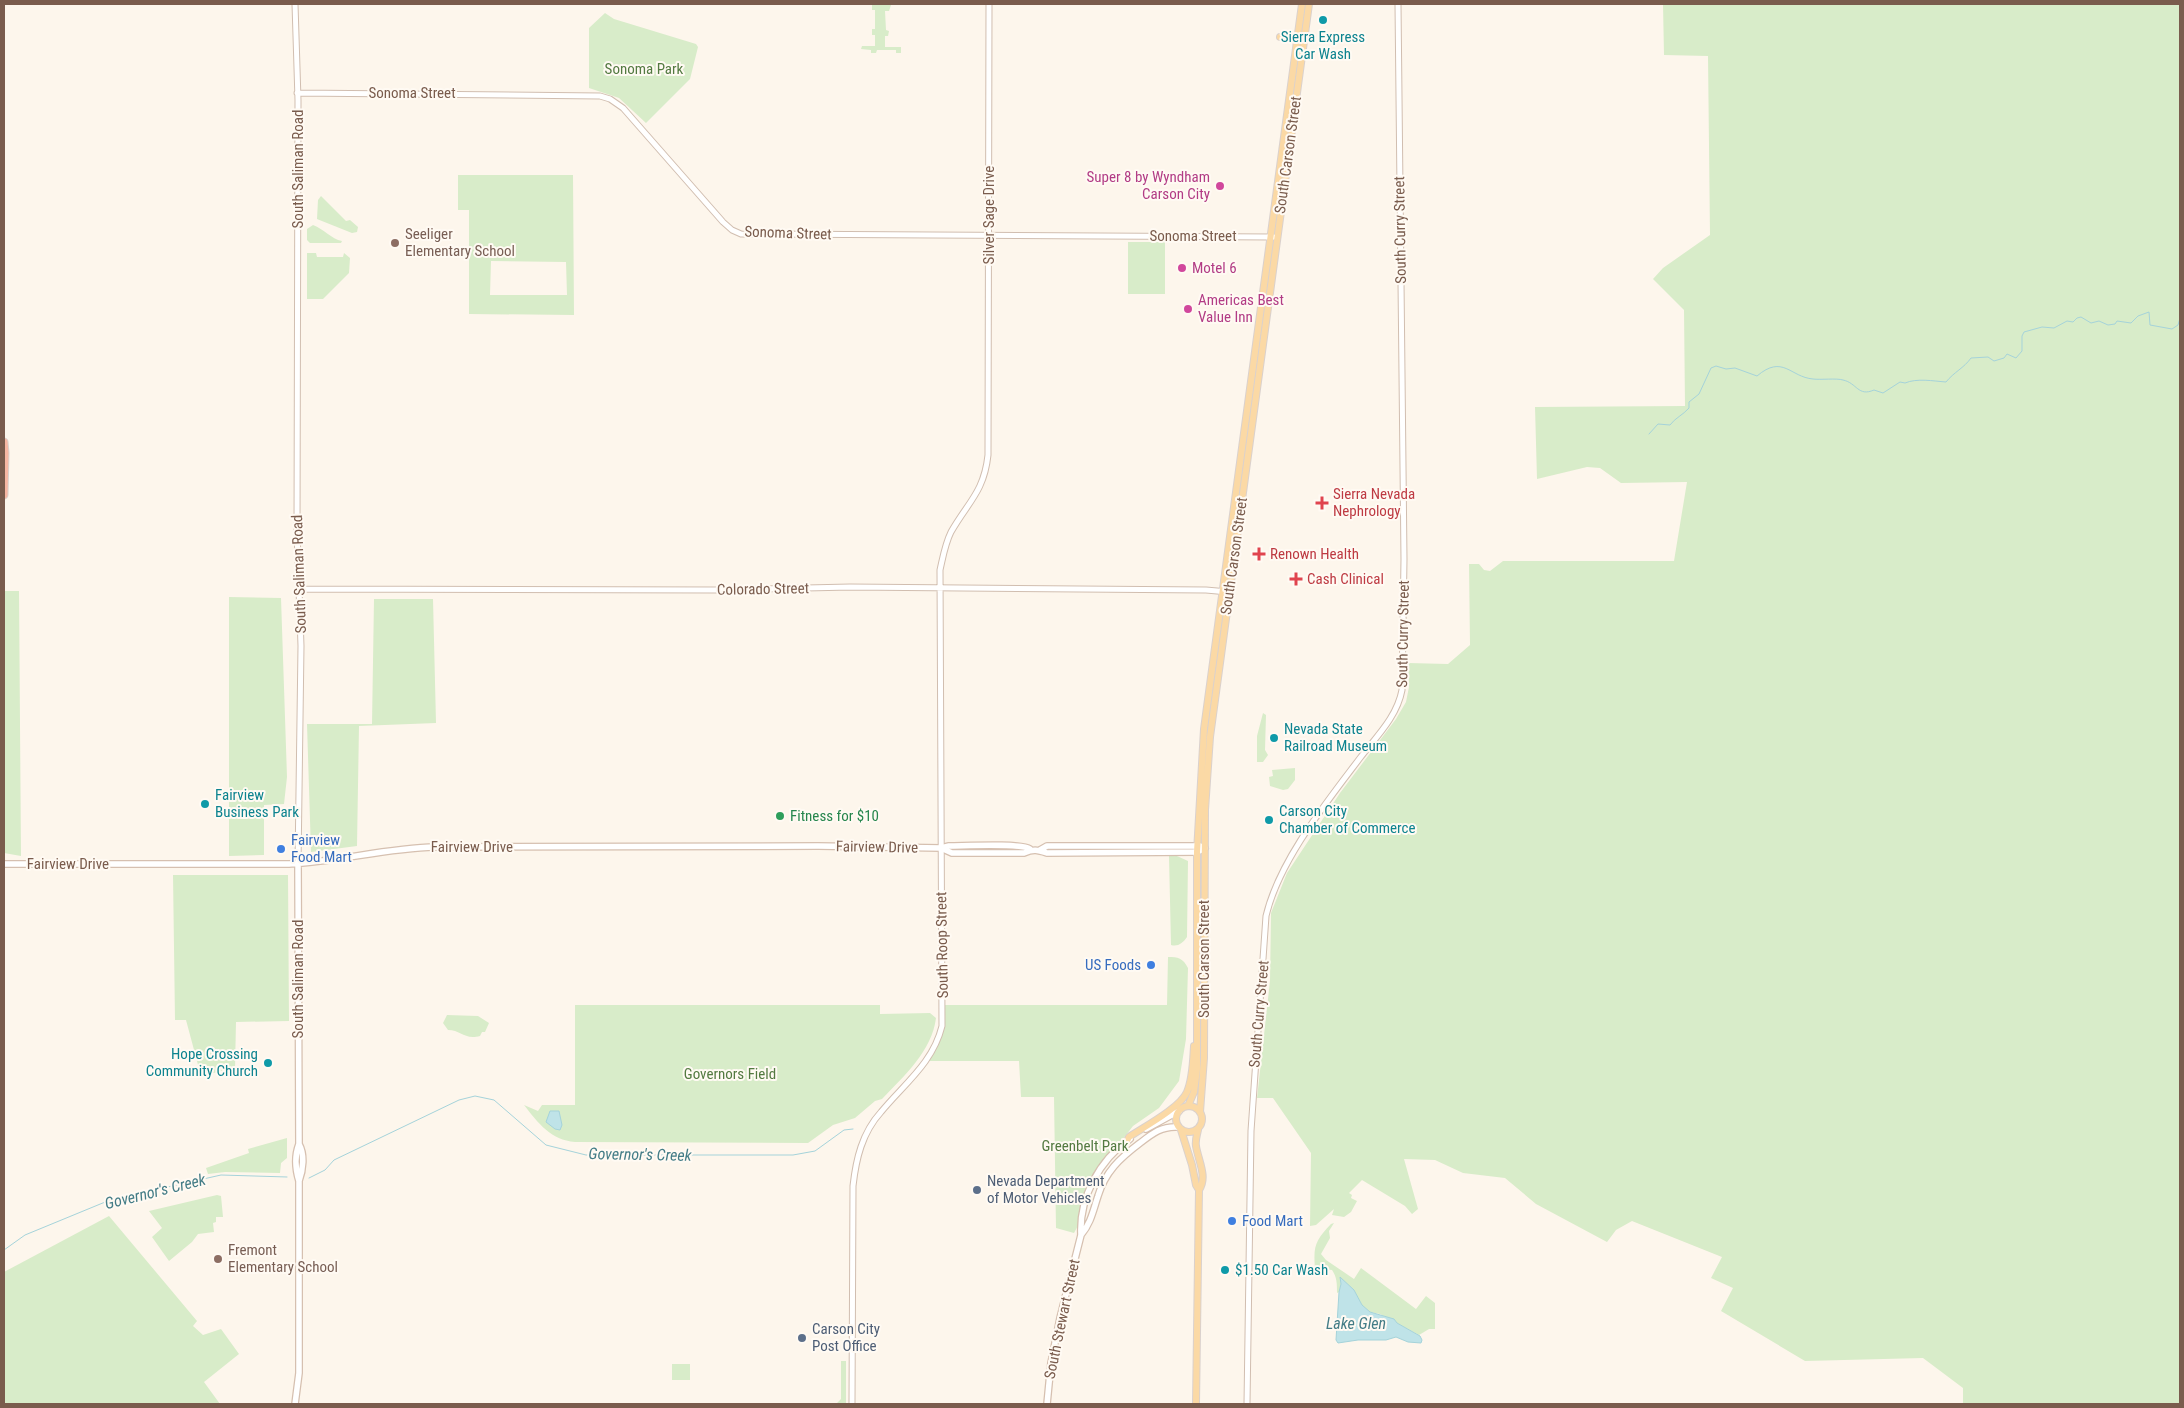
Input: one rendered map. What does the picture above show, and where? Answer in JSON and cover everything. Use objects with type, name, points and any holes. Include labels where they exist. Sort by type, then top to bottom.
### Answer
[{"type":"highway","points":[[4,442],[4,495]]},
{"type":"main road","name":"South Carson Street","points":[[1301,39],[1302,4]]},
{"type":"main road","name":"South Carson Street","points":[[1200,1112],[1204,1058],[1197,849],[1202,744],[1225,591],[1301,39],[1309,4]]},
{"type":"main road","points":[[1280,37],[1301,39]]},
{"type":"main road","name":"South Carson Street","points":[[1188,1106],[1193,1095],[1196,1080],[1210,737],[1225,591]]},
{"type":"main road","name":"Fairview Drive","points":[[4,864],[298,864],[394,849],[422,847],[818,846],[941,848],[950,846],[1024,846],[1030,850],[1040,850],[1047,846],[1205,848]]},
{"type":"main road","name":"South Saliman Road","points":[[295,1404],[299,1373],[299,1181],[295,1169],[295,1154],[299,1144],[298,864]]},
{"type":"main road","points":[[1127,1141],[1129,1137],[1176,1106],[1185,1097],[1191,1081],[1197,1026]]},
{"type":"main road","points":[[1196,1404],[1199,1190],[1196,1185],[1189,1154],[1176,1119],[1178,1112],[1188,1106],[1195,1107],[1200,1112],[1203,1121],[1198,1130],[1196,1147],[1203,1179],[1199,1190]]},
{"type":"main road","name":"South Stewart Street","points":[[1047,1404],[1051,1363],[1058,1326],[1081,1235],[1080,1222],[1098,1171],[1114,1152],[1127,1141],[1178,1112]]},
{"type":"main road","name":"South Stewart Street","points":[[1081,1235],[1089,1226],[1101,1187],[1116,1162],[1158,1130],[1168,1127],[1179,1128]]},
{"type":"main road","points":[[1179,1128],[1187,1133],[1198,1130]]},
{"type":"main road","points":[[1189,1154],[1195,1162],[1198,1176],[1203,1179]]},
{"type":"street","name":"South Saliman Road","points":[[295,4],[298,93],[298,589],[301,646],[298,864]]},
{"type":"street","name":"Silver Sage Drive","points":[[987,469],[989,4]]},
{"type":"street","name":"South Curry Street","points":[[1247,1404],[1251,1131],[1266,916],[1274,890],[1286,865],[1397,708],[1402,690],[1404,560],[1398,4]]},
{"type":"street","name":"Sonoma Street","points":[[298,93],[600,96],[610,99],[623,108],[723,222],[732,230],[741,234],[1274,237]]},
{"type":"street","name":"South Roop Street","points":[[852,1404],[853,1186],[859,1150],[869,1128],[882,1110],[926,1062],[940,1034],[943,1009],[940,570],[946,544],[956,524],[976,497],[987,469]]},
{"type":"street","name":"Colorado Street","points":[[298,589],[940,588],[1225,591]]},
{"type":"green space","points":[[1663,4],[2180,4],[2180,1404],[1963,1404],[1963,1388],[1923,1358],[1805,1361],[1721,1311],[1733,1288],[1711,1278],[1722,1257],[1632,1221],[1616,1230],[1607,1242],[1536,1204],[1505,1178],[1463,1173],[1435,1160],[1404,1159],[1418,1209],[1412,1214],[1405,1206],[1362,1180],[1349,1193],[1352,1195],[1351,1198],[1357,1201],[1351,1212],[1344,1217],[1332,1215],[1334,1209],[1316,1225],[1310,1226],[1311,1153],[1273,1098],[1257,1098],[1270,981],[1271,913],[1287,873],[1340,793],[1396,719],[1406,702],[1409,687],[1408,663],[1448,664],[1470,645],[1469,564],[1479,564],[1484,570],[1490,571],[1503,561],[1674,561],[1687,482],[1621,483],[1600,468],[1587,467],[1537,479],[1535,407],[1685,406],[1684,310],[1653,279],[1663,268],[1710,235],[1708,56],[1664,55]]},
{"type":"green space","points":[[872,5],[891,5],[889,11],[885,11],[886,30],[889,31],[888,36],[885,36],[885,47],[901,47],[901,53],[896,53],[896,50],[877,50],[876,53],[871,53],[871,50],[861,49],[862,46],[875,46],[875,35],[872,35],[872,29],[875,29],[875,10],[872,10]]},
{"type":"green space","name":"Sonoma Park","points":[[605,13],[614,19],[696,44],[698,47],[690,79],[646,123],[619,98],[589,88],[589,28]]},
{"type":"green space","points":[[458,175],[573,175],[574,315],[469,314],[469,210],[458,210]],"holes":[[[491,261],[566,262],[567,295],[490,295]]]},
{"type":"green space","points":[[321,196],[346,221],[350,220],[358,227],[357,232],[352,233],[317,219],[318,200]]},
{"type":"green space","points":[[313,225],[342,241],[341,243],[310,243],[307,240],[307,229]]},
{"type":"green space","points":[[1128,242],[1165,242],[1165,294],[1128,294]]},
{"type":"green space","points":[[307,253],[316,253],[317,257],[343,257],[344,253],[350,258],[349,273],[323,299],[307,299]]},
{"type":"green space","points":[[4,591],[19,591],[21,856],[4,853]]},
{"type":"green space","points":[[229,597],[281,598],[287,777],[284,804],[264,805],[264,855],[229,856]]},
{"type":"green space","points":[[374,599],[433,599],[436,723],[359,726],[357,846],[311,852],[307,724],[372,724]]},
{"type":"green space","points":[[1263,713],[1266,715],[1265,750],[1268,755],[1263,762],[1257,762],[1257,736]]},
{"type":"green space","points":[[1295,768],[1295,780],[1288,789],[1283,790],[1270,786],[1269,777],[1273,776],[1272,770]]},
{"type":"green space","points":[[1169,856],[1177,856],[1188,861],[1187,937],[1178,945],[1171,945]]},
{"type":"green space","points":[[173,875],[288,875],[289,1021],[236,1022],[235,1068],[201,1076],[186,1020],[175,1020]]},
{"type":"green space","name":"Greenbelt Park","points":[[1168,957],[1180,959],[1188,968],[1186,1039],[1179,1081],[1159,1108],[1133,1126],[1098,1171],[1080,1222],[1074,1233],[1056,1228],[1054,1097],[1021,1097],[1019,1061],[927,1061],[940,1035],[943,1005],[1167,1005]]},
{"type":"green space","name":"Governors Field","points":[[575,1005],[880,1005],[880,1014],[930,1013],[936,1018],[929,1041],[923,1052],[908,1072],[882,1099],[875,1101],[855,1118],[833,1125],[808,1143],[575,1142],[566,1141],[546,1130],[524,1105],[538,1111],[542,1105],[575,1105]]},
{"type":"green space","points":[[447,1015],[478,1016],[489,1023],[485,1032],[482,1032],[480,1036],[470,1037],[448,1030],[443,1023]]},
{"type":"green space","points":[[287,1138],[287,1158],[281,1163],[280,1173],[225,1172],[208,1174],[206,1168],[249,1153],[248,1149]]},
{"type":"green space","points":[[217,1195],[221,1196],[223,1217],[216,1217],[216,1222],[213,1223],[214,1232],[198,1234],[192,1242],[169,1261],[152,1237],[162,1228],[149,1211]]},
{"type":"green space","points":[[109,1216],[197,1321],[193,1326],[203,1335],[221,1329],[239,1354],[204,1382],[220,1404],[4,1404],[4,1272]]},
{"type":"green space","points":[[1334,1223],[1329,1231],[1330,1238],[1321,1254],[1326,1260],[1354,1279],[1361,1268],[1416,1309],[1426,1296],[1435,1303],[1435,1329],[1429,1329],[1419,1335],[1380,1314],[1370,1312],[1362,1305],[1354,1290],[1340,1278],[1341,1284],[1337,1293],[1336,1278],[1332,1270],[1315,1268],[1314,1260],[1315,1248],[1319,1239],[1331,1224]]},
{"type":"green space","points":[[841,1361],[846,1361],[846,1404],[836,1404],[841,1399]]},
{"type":"green space","points":[[672,1364],[690,1364],[690,1380],[672,1380]]},
{"type":"water","points":[[550,1111],[559,1111],[562,1125],[560,1130],[555,1129],[546,1122]]},
{"type":"water","name":"Lake Glen","points":[[1340,1277],[1354,1290],[1362,1305],[1370,1312],[1394,1319],[1397,1323],[1420,1336],[1421,1343],[1408,1342],[1396,1337],[1386,1340],[1358,1340],[1338,1343],[1336,1340]]},
{"type":"waterway","points":[[1649,434],[1658,424],[1670,425],[1689,408],[1689,402],[1699,394],[1711,368],[1716,366],[1726,369],[1735,368],[1757,376],[1773,367],[1780,367],[1805,377],[1840,379],[1864,392],[1874,390],[1883,393],[1900,382],[1920,380],[1946,382],[1971,358],[1988,357],[1994,361],[2004,358],[2007,354],[2016,358],[2022,351],[2022,336],[2024,332],[2042,327],[2054,328],[2067,321],[2073,322],[2077,318],[2081,317],[2091,323],[2099,321],[2108,325],[2115,324],[2117,321],[2131,323],[2138,316],[2149,312],[2150,325],[2172,329],[2178,325],[2180,318]]},
{"type":"waterway","name":"Governor's Creek","points":[[309,1178],[325,1170],[334,1160],[459,1100],[475,1096],[494,1100],[546,1145],[586,1155],[793,1155],[815,1151],[844,1130],[853,1129]]},
{"type":"waterway","name":"Governor's Creek","points":[[4,1250],[25,1235],[110,1200],[221,1175],[287,1177]]},
{"type":"place","name":"Sierra Express Car Wash","points":[[1323,20]]},
{"type":"place","name":"Super 8 by Wyndham Carson City","points":[[1220,186]]},
{"type":"place","name":"Seeliger Elementary School","points":[[395,243]]},
{"type":"place","name":"Motel 6","points":[[1182,268]]},
{"type":"place","name":"Americas Best Value Inn","points":[[1188,309]]},
{"type":"place","name":"Sierra Nevada Nephrology","points":[[1322,503]]},
{"type":"place","name":"Renown Health","points":[[1259,554]]},
{"type":"place","name":"Cash Clinical","points":[[1296,579]]},
{"type":"place","name":"Nevada State Railroad Museum","points":[[1274,738]]},
{"type":"place","name":"Fairview Business Park","points":[[205,804]]},
{"type":"place","name":"Fitness for $10","points":[[780,816]]},
{"type":"place","name":"Carson City Chamber of Commerce","points":[[1269,820]]},
{"type":"place","name":"Fairview Food Mart","points":[[281,849]]},
{"type":"place","name":"US Foods","points":[[1151,965]]},
{"type":"place","name":"Hope Crossing Community Church","points":[[268,1063]]},
{"type":"place","name":"Nevada Department of Motor Vehicles","points":[[977,1190]]},
{"type":"place","name":"Food Mart","points":[[1232,1221]]},
{"type":"place","name":"Fremont Elementary School","points":[[218,1259]]},
{"type":"place","name":"$1.50 Car Wash","points":[[1225,1270]]},
{"type":"place","name":"Carson City Post Office","points":[[802,1338]]}]
